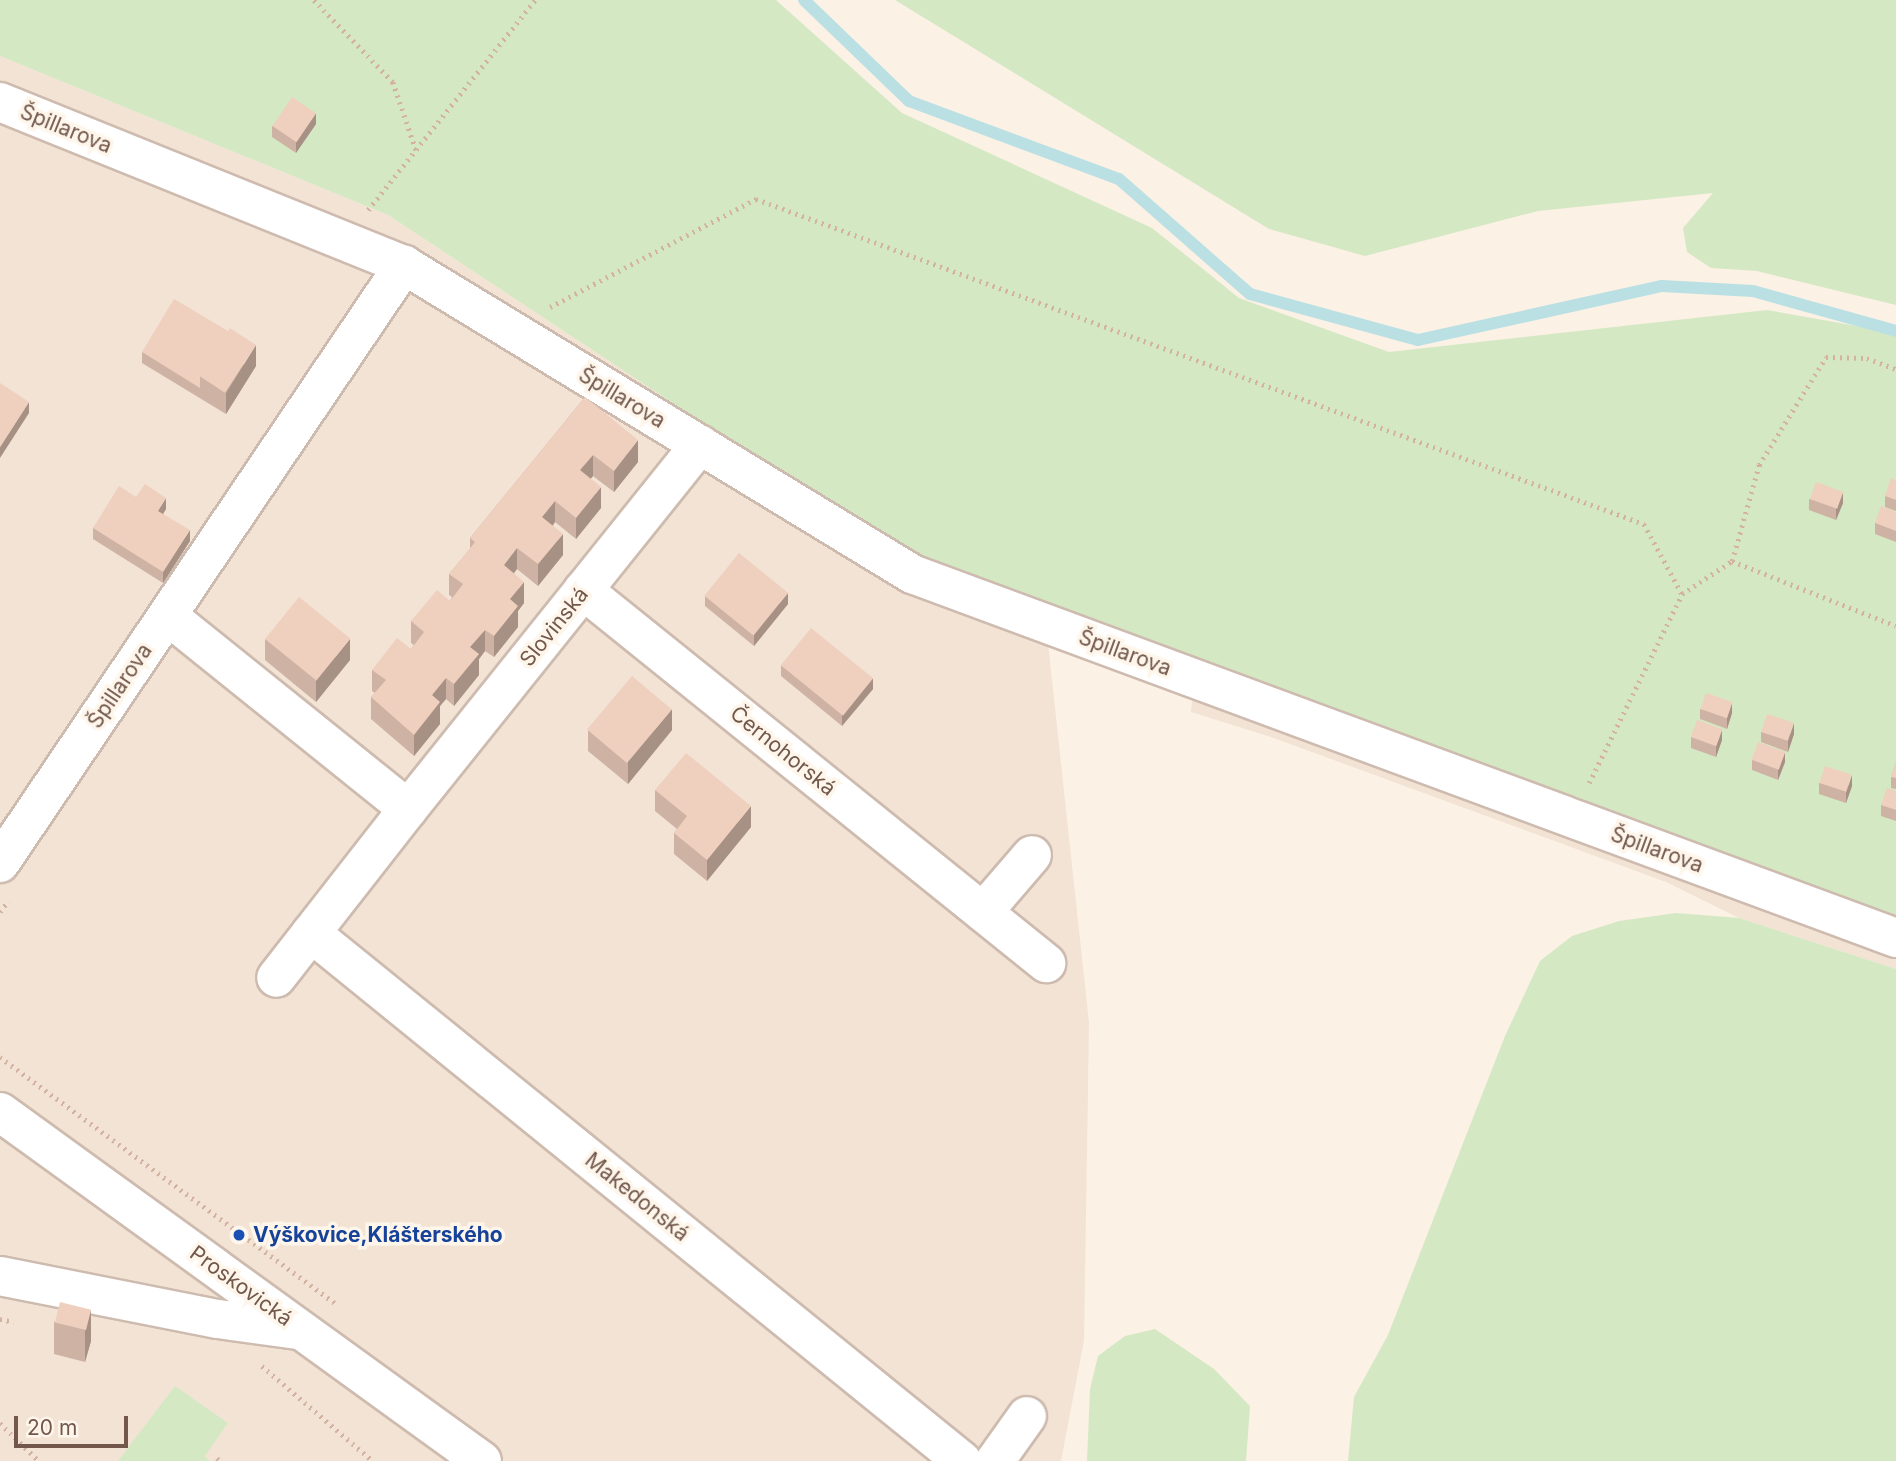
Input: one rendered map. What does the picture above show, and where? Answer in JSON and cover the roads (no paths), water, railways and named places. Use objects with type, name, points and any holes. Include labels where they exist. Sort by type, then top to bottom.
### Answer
[{"type":"street","name":"Špillarova","points":[[0,102],[404,265],[912,574],[1896,937]]},
{"type":"street","name":"Špillarova","points":[[0,863],[404,265]]},
{"type":"street","name":"Slovinská","points":[[276,978],[700,445]]},
{"type":"street","name":"Černohorská","points":[[583,590],[1046,963]]},
{"type":"street","points":[[168,616],[408,809]]},
{"type":"street","points":[[983,912],[1032,855]]},
{"type":"street","name":"Makedonská","points":[[312,933],[962,1461]]},
{"type":"street","name":"Proskovická","points":[[0,1112],[482,1461]]},
{"type":"street","points":[[0,1276],[218,1320],[303,1330]]},
{"type":"street","points":[[996,1461],[1027,1416]]},
{"type":"waterway","points":[[804,0],[909,101],[1119,179],[1250,294],[1418,340],[1662,286],[1753,291],[1896,331]]},
{"type":"place","name":"Výškovice,Klášterského","points":[[239,1235]]}]
